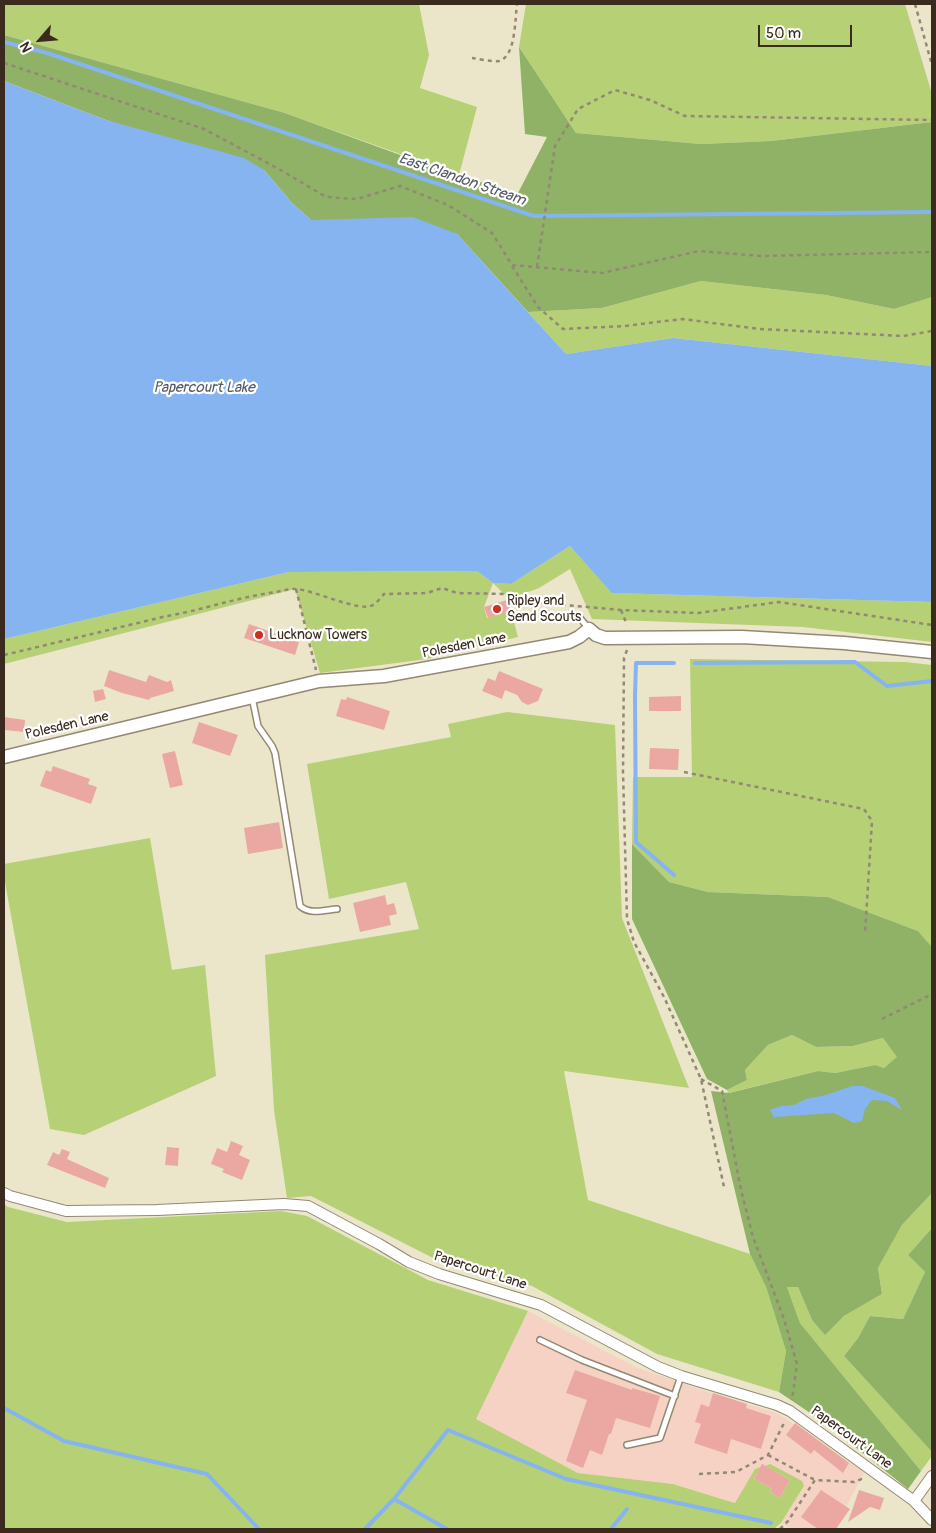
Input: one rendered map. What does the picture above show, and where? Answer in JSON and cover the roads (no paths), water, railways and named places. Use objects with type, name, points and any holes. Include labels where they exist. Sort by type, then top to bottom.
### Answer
[{"type":"street","points":[[589,629],[596,635],[605,638],[742,637],[844,643],[932,652]]},
{"type":"street","name":"Polesden Lane","points":[[4,757],[319,680],[384,676],[569,642],[589,629]]},
{"type":"street","name":"Papercourt Lane","points":[[4,1192],[10,1196],[66,1211],[157,1210],[284,1204],[308,1206],[409,1262],[438,1274],[541,1305],[658,1367],[681,1376],[777,1405],[790,1411],[914,1501],[932,1520]]},
{"type":"street","points":[[914,1501],[932,1476]]},
{"type":"lane","points":[[580,618],[589,629]]},
{"type":"lane","points":[[252,697],[258,726],[275,753],[300,906],[310,911],[337,909]]},
{"type":"lane","points":[[540,1340],[582,1360],[675,1396]]},
{"type":"lane","points":[[628,1445],[660,1438],[681,1376]]},
{"type":"water","name":"Papercourt Lake","points":[[4,81],[106,120],[244,158],[264,170],[292,203],[311,220],[413,217],[457,234],[566,354],[673,338],[932,366],[932,602],[612,593],[570,546],[511,584],[493,583],[477,571],[289,572],[4,639]]},
{"type":"water","points":[[852,1086],[863,1086],[895,1098],[902,1110],[887,1101],[872,1100],[865,1109],[862,1121],[854,1123],[834,1113],[774,1117],[770,1110],[781,1106],[794,1105],[806,1099],[826,1095]]},
{"type":"waterway","name":"East Clandon Stream","points":[[4,42],[47,53],[534,216],[932,212]]},
{"type":"waterway","points":[[695,663],[855,662],[887,686],[932,681]]},
{"type":"waterway","points":[[674,663],[636,663],[635,696],[636,842],[674,875]]},
{"type":"waterway","points":[[4,1408],[64,1441],[207,1474],[259,1529]]},
{"type":"waterway","points":[[365,1529],[394,1499],[448,1430],[566,1479],[771,1523]]},
{"type":"waterway","points":[[394,1499],[447,1529]]},
{"type":"waterway","points":[[611,1529],[627,1509]]},
{"type":"place","name":"Ripley and Send Scouts","points":[[497,609]]},
{"type":"place","name":"Lucknow Towers","points":[[259,635]]}]
